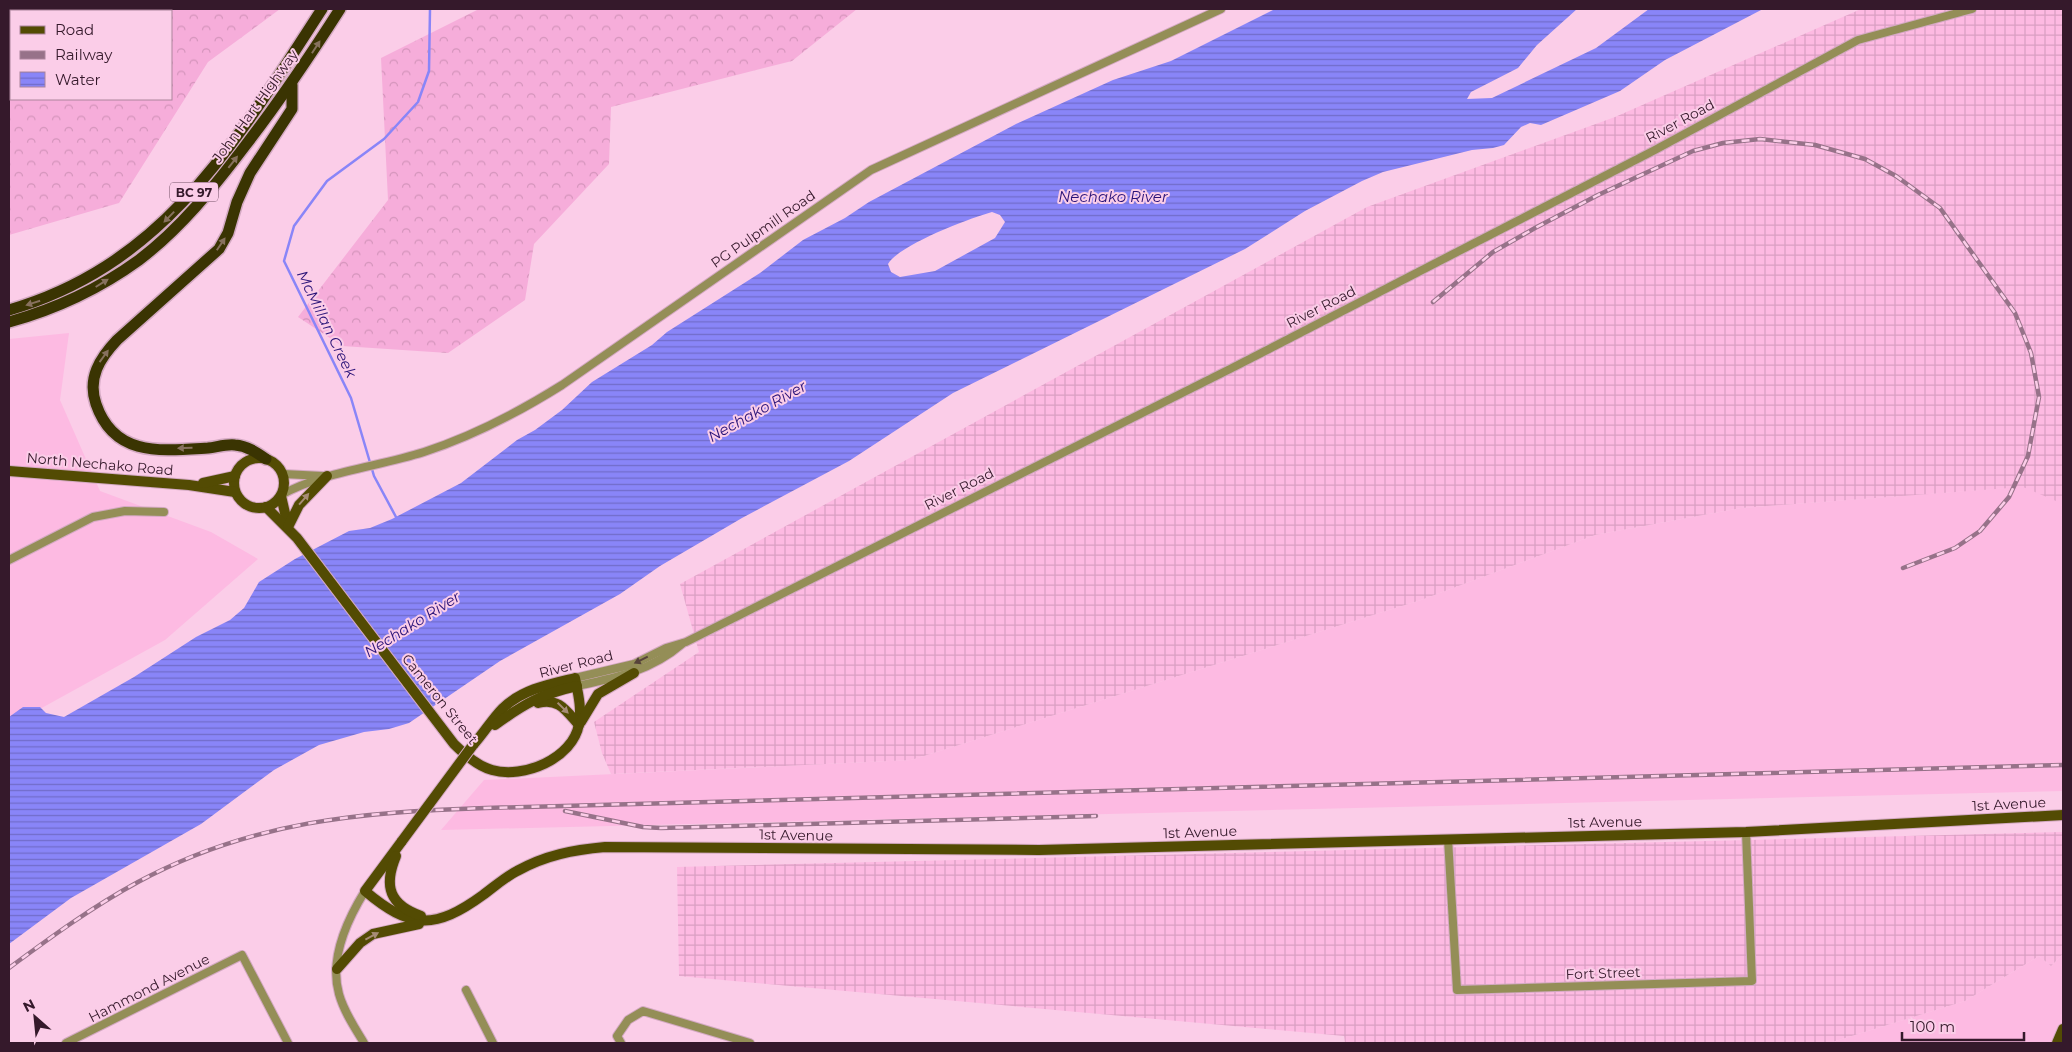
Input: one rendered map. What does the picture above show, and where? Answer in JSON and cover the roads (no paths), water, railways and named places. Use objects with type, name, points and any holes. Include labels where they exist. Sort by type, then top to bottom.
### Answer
[{"type":"highway","name":"John Hart Highway","points":[[9,310],[39,302],[82,283],[131,251],[162,225],[191,195],[220,160],[257,109],[322,9]]},
{"type":"highway","name":"John Hart Highway","points":[[9,322],[44,312],[87,292],[139,260],[200,203],[292,85],[340,9]]},
{"type":"highway","points":[[266,459],[253,450],[233,444],[209,448],[146,449],[125,443],[111,433],[101,419],[94,399],[94,372],[103,355],[117,340],[219,249],[228,233],[237,202],[250,173],[292,109],[292,85]]},
{"type":"main road","points":[[281,495],[266,507],[254,508],[246,505],[235,492],[235,476],[238,470],[250,460],[266,459],[273,462],[283,474],[284,482],[281,495],[288,527]]},
{"type":"main road","name":"North Nechako Road","points":[[9,471],[189,485],[235,492]]},
{"type":"main road","name":"North Nechako Road","points":[[189,485],[235,476]]},
{"type":"main road","points":[[288,527],[299,505],[328,476]]},
{"type":"main road","points":[[266,507],[288,527]]},
{"type":"main road","name":"Cameron Street","points":[[288,527],[454,744],[474,761],[491,770],[513,772],[549,762],[562,752],[572,740],[598,694],[634,673]]},
{"type":"main road","points":[[576,682],[580,709],[579,725]]},
{"type":"main road","name":"River Road","points":[[485,732],[524,704],[576,682]]},
{"type":"main road","name":"River Road","points":[[365,891],[473,745],[504,708],[520,696],[548,684],[576,682]]},
{"type":"main road","points":[[509,715],[551,700],[558,702],[579,725]]},
{"type":"main road","name":"1st Avenue","points":[[365,891],[403,918],[442,919],[458,912],[515,872],[542,858],[572,850],[605,847],[1039,850],[1746,832],[2063,815]]},
{"type":"main road","points":[[402,841],[391,869],[389,887],[396,902],[409,912],[432,920]]},
{"type":"main road","points":[[337,969],[360,943],[373,934],[432,920]]},
{"type":"main road","points":[[2057,1043],[2063,1028]]},
{"type":"street","name":"PG Pulpmill Road","points":[[328,476],[425,452],[465,436],[528,406],[562,385],[871,170],[1221,9]]},
{"type":"street","name":"River Road","points":[[576,682],[634,664],[666,648],[686,642],[1232,368],[1653,151],[1858,40],[1972,9]]},
{"type":"street","points":[[283,474],[328,476]]},
{"type":"street","points":[[281,495],[328,476]]},
{"type":"street","points":[[9,560],[93,517],[125,511],[164,512]]},
{"type":"street","name":"River Road","points":[[576,682],[634,673],[670,655],[686,642]]},
{"type":"street","name":"Fort Street","points":[[1448,839],[1457,990],[1752,981],[1746,832]]},
{"type":"street","points":[[364,1043],[339,993],[337,969],[342,939],[352,912],[365,891]]},
{"type":"street","name":"Hammond Avenue","points":[[66,1043],[242,955],[288,1043]]},
{"type":"street","points":[[466,990],[493,1043]]},
{"type":"street","points":[[619,1043],[617,1036],[628,1020],[643,1011],[750,1043]]},
{"type":"water","name":"Nechako River","points":[[1275,9],[1577,9],[1537,45],[1518,68],[1471,92],[1467,99],[1492,98],[1596,48],[1649,9],[1763,9],[1665,60],[1620,91],[1541,125],[1530,123],[1521,127],[1504,145],[1472,150],[1383,172],[1362,181],[1305,211],[1245,249],[953,393],[849,461],[742,518],[660,566],[620,594],[500,661],[409,723],[389,729],[364,732],[319,745],[274,770],[201,824],[71,898],[9,944],[9,717],[23,707],[40,707],[46,713],[64,717],[134,677],[196,637],[230,620],[244,608],[259,582],[295,559],[349,531],[370,528],[392,519],[461,483],[517,440],[535,430],[562,410],[592,382],[652,345],[667,332],[760,273],[803,240],[845,218],[869,202],[1016,124],[1113,80],[1171,61]],"holes":[[[992,212],[1000,215],[1005,222],[995,238],[935,271],[900,277],[891,272],[888,264],[906,249],[920,241],[982,215]]]},
{"type":"waterway","name":"McMillan Creek","points":[[396,517],[374,476],[351,398],[284,261],[294,226],[327,181],[384,139],[418,102],[429,71],[430,9]]},
{"type":"railway","points":[[1433,302],[1493,252],[1598,195],[1693,151],[1723,143],[1760,139],[1815,145],[1865,159],[1896,176],[1940,208],[2015,313],[2031,353],[2039,397],[2028,456],[2009,497],[1980,531],[1955,548],[1903,568]]},
{"type":"railway","points":[[9,968],[88,912],[138,882],[180,861],[222,845],[265,833],[351,817],[486,808],[2063,765]]},
{"type":"railway","points":[[565,811],[643,827],[661,828],[1096,816]]}]
